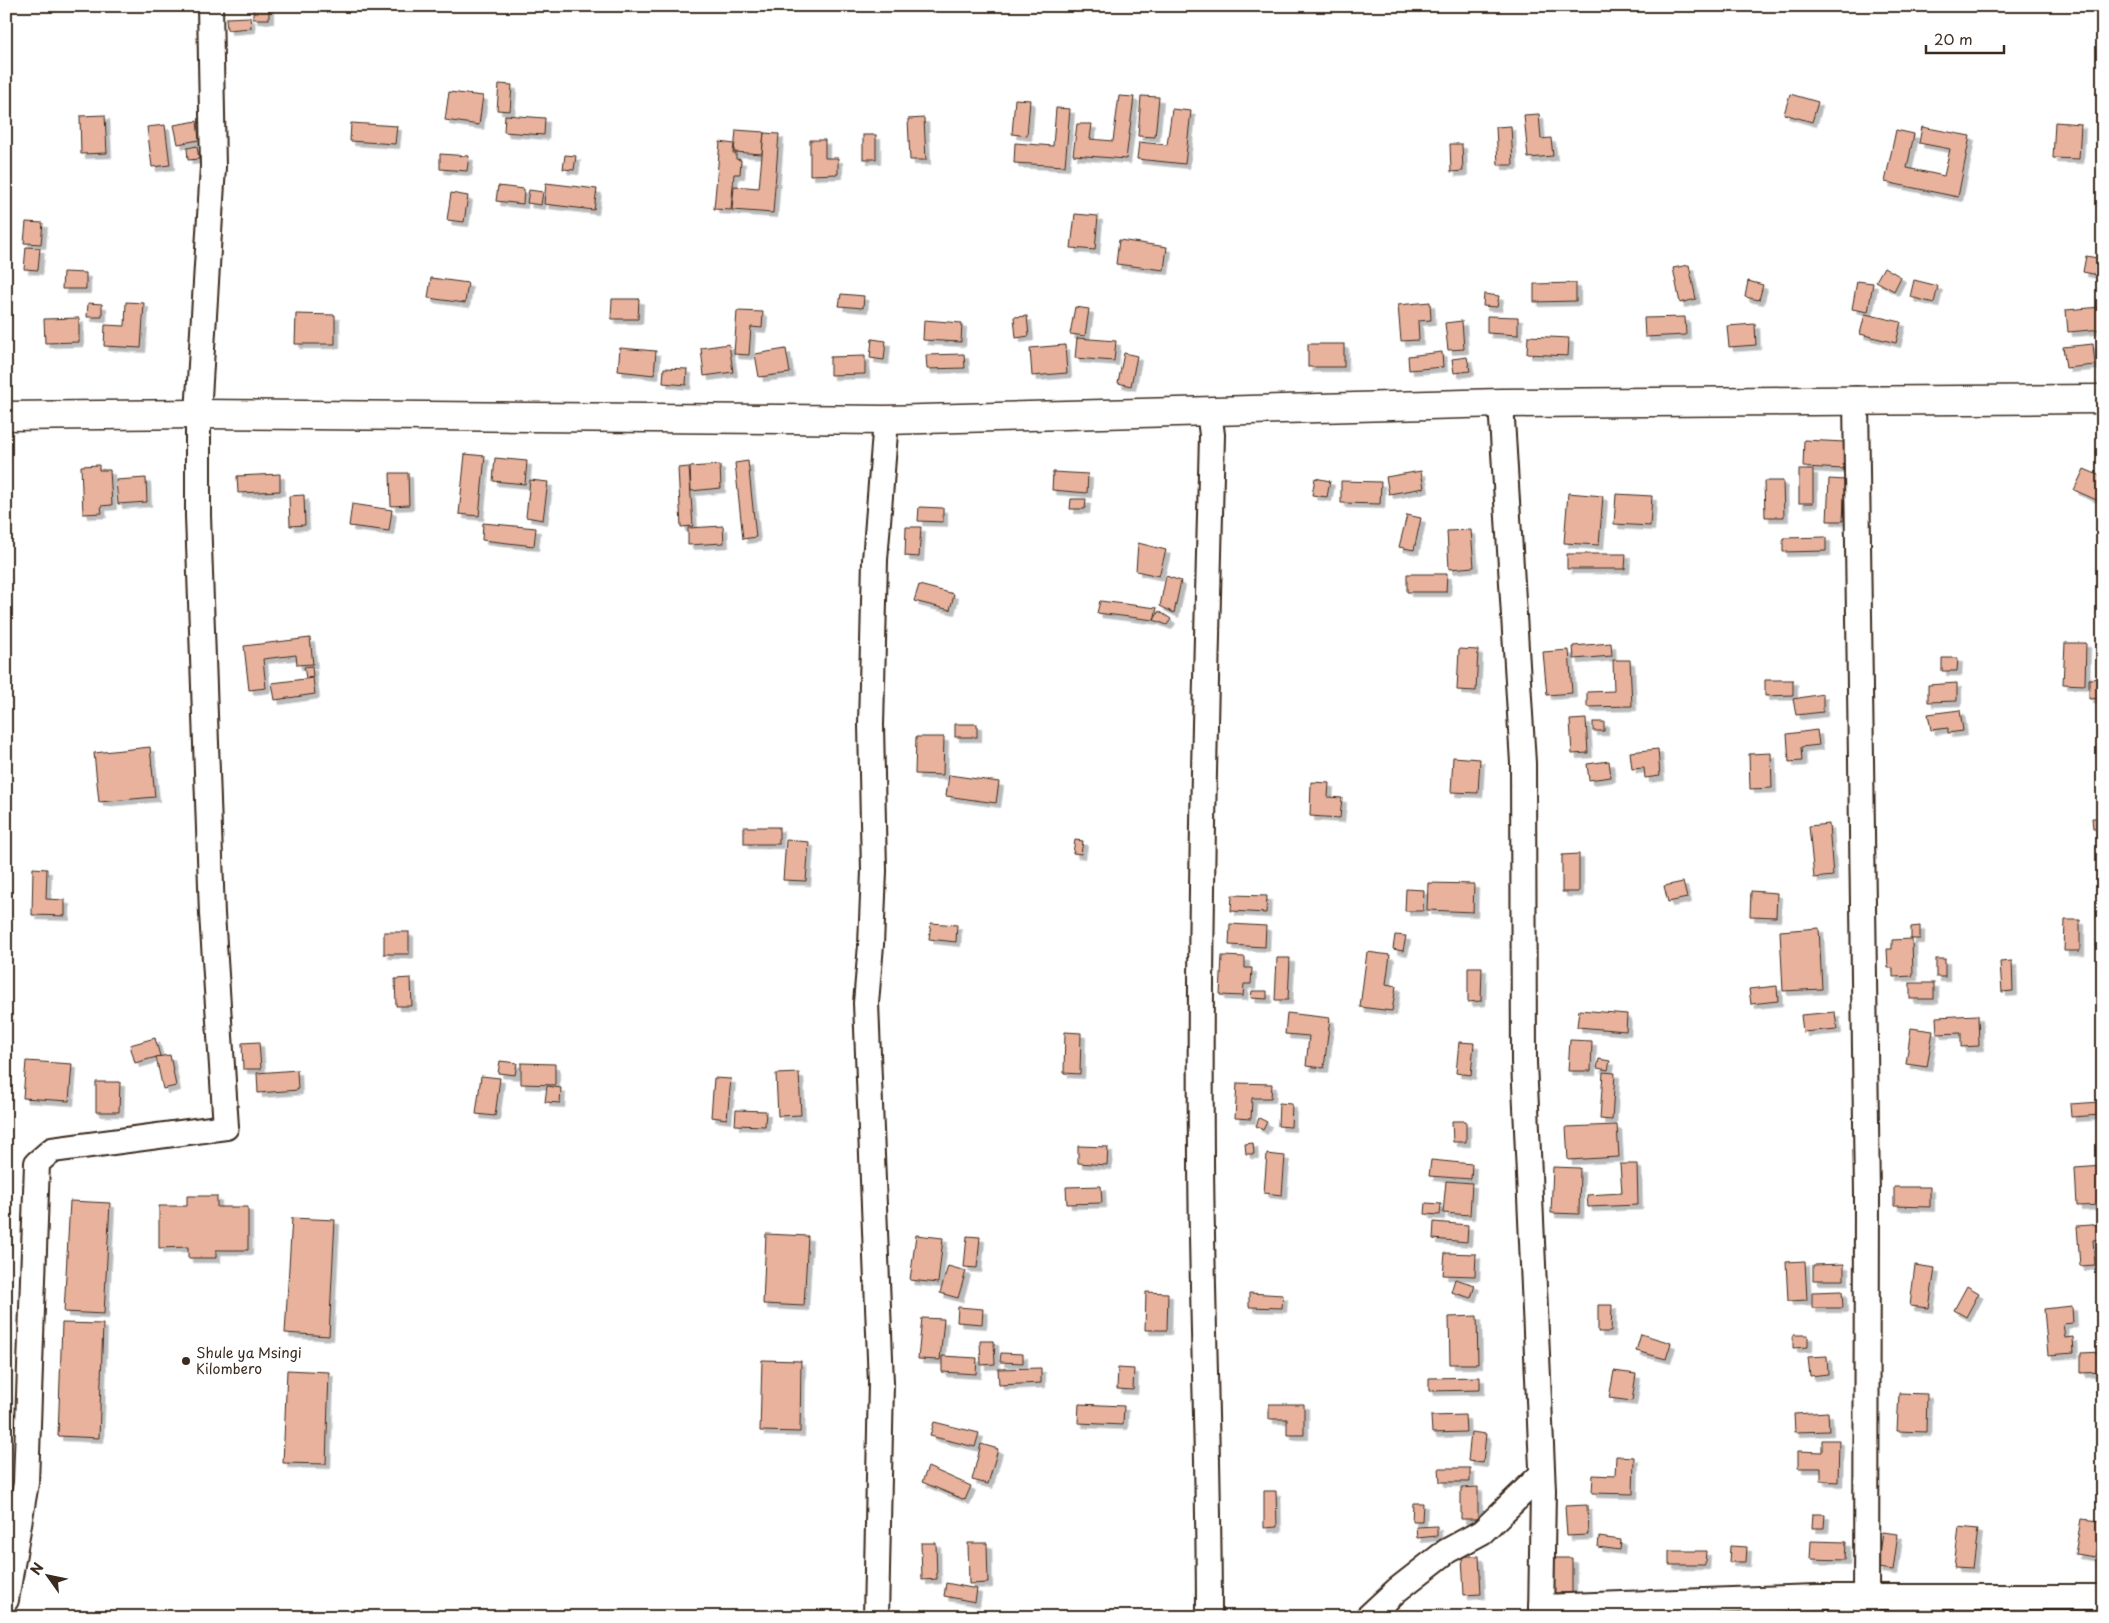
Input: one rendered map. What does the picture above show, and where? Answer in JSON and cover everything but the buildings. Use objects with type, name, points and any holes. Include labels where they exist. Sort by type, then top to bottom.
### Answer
[{"type":"street","points":[[6,1600],[26,1483],[37,1163],[52,1150],[226,1128],[212,914],[199,526],[198,414],[213,167],[210,6]]},
{"type":"street","points":[[6,416],[198,414],[886,420],[1501,403],[1856,399],[2103,399]]},
{"type":"street","points":[[1856,399],[1867,1194],[1866,1607]]},
{"type":"street","points":[[1501,403],[1523,763],[1524,1062],[1542,1474],[1541,1612],[1817,1597],[1866,1607],[2103,1597]]},
{"type":"street","points":[[1209,411],[1212,435],[1204,789],[1201,1160],[1209,1512],[1209,1617]]},
{"type":"street","points":[[876,1617],[881,1383],[866,1003],[874,872],[871,725],[875,560],[886,420]]},
{"type":"street","points":[[1368,1617],[1397,1590],[1448,1551],[1482,1532],[1542,1474]]},
{"type":"place","name":"Shule ya Msingi Kilombero","points":[[186,1361]]}]
